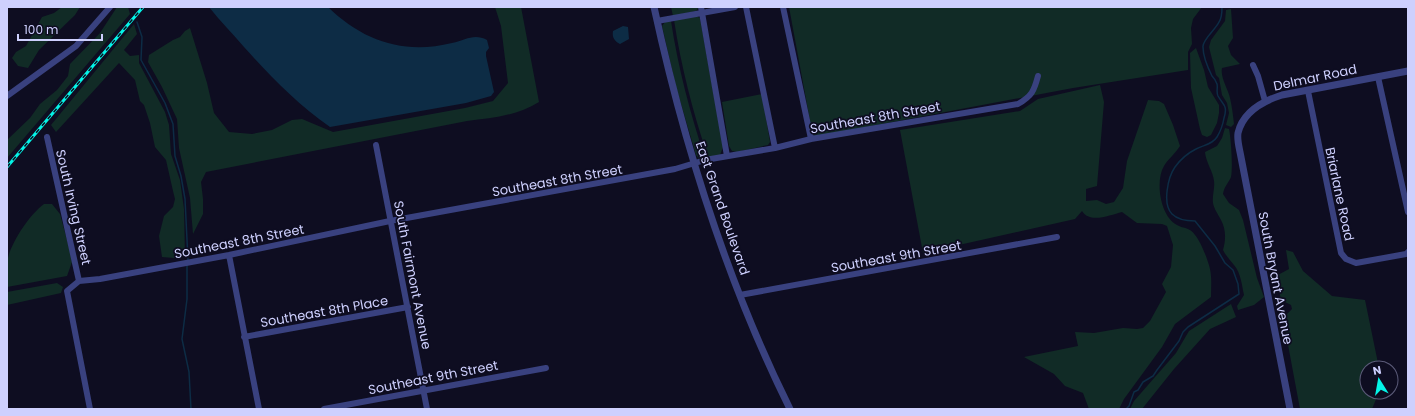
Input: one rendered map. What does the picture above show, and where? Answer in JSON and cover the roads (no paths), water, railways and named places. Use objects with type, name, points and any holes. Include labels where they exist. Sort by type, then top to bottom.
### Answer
[{"type":"street","points":[[7,96],[76,46],[110,7]]},
{"type":"street","name":"East Grand Boulevard","points":[[654,7],[672,86],[694,163],[721,245],[768,362],[790,409]]},
{"type":"street","points":[[657,21],[702,10],[735,7]]},
{"type":"street","points":[[746,7],[775,148]]},
{"type":"street","points":[[783,7],[811,139]]},
{"type":"street","points":[[702,10],[727,156]]},
{"type":"street","points":[[1253,65],[1258,76],[1265,101]]},
{"type":"street","name":"Delmar Road","points":[[1240,152],[1238,134],[1245,119],[1254,109],[1265,101],[1282,95],[1408,71]]},
{"type":"street","name":"Southeast 8th Street","points":[[80,281],[100,279],[192,262],[390,221],[660,172],[694,163],[775,148],[811,139],[1018,104],[1029,98],[1035,88],[1038,76]]},
{"type":"street","points":[[1378,77],[1408,212]]},
{"type":"street","name":"Briarlane Road","points":[[1308,91],[1341,253],[1346,259],[1356,264],[1406,254],[1408,252]]},
{"type":"street","name":"South Irving Street","points":[[47,137],[80,281]]},
{"type":"street","name":"South Fairmont Avenue","points":[[376,145],[427,409]]},
{"type":"street","name":"South Bryant Avenue","points":[[1240,152],[1290,409]]},
{"type":"street","name":"Southeast 9th Street","points":[[740,295],[1057,237]]},
{"type":"street","points":[[229,255],[259,409]]},
{"type":"street","points":[[80,281],[67,291],[90,409]]},
{"type":"street","name":"Southeast 8th Place","points":[[244,337],[408,307]]},
{"type":"street","name":"Southeast 9th Street","points":[[324,409],[546,368]]},
{"type":"water","points":[[209,7],[328,7],[355,29],[385,42],[401,46],[434,46],[474,37],[482,38],[487,40],[489,48],[486,52],[486,56],[494,92],[491,96],[466,103],[330,127],[306,109],[274,79]]},
{"type":"water","points":[[623,26],[628,27],[629,39],[620,44],[614,39],[613,31]]},
{"type":"waterway","points":[[1126,409],[1129,406],[1134,392],[1138,390],[1143,382],[1153,376],[1179,341],[1183,332],[1188,327],[1239,294],[1238,284],[1233,270],[1225,263],[1215,246],[1195,221],[1177,218],[1169,210],[1167,204],[1167,190],[1172,171],[1182,159],[1190,153],[1215,140],[1223,123],[1225,108],[1217,94],[1217,84],[1207,66],[1203,47],[1203,44],[1220,20],[1222,15],[1222,7]]},
{"type":"waterway","points":[[137,22],[142,37],[141,60],[165,103],[173,124],[175,156],[181,176],[185,199],[188,260]]},
{"type":"waterway","points":[[187,264],[187,299],[182,339],[189,372],[191,409]]},
{"type":"railway","points":[[7,167],[143,7]]}]
